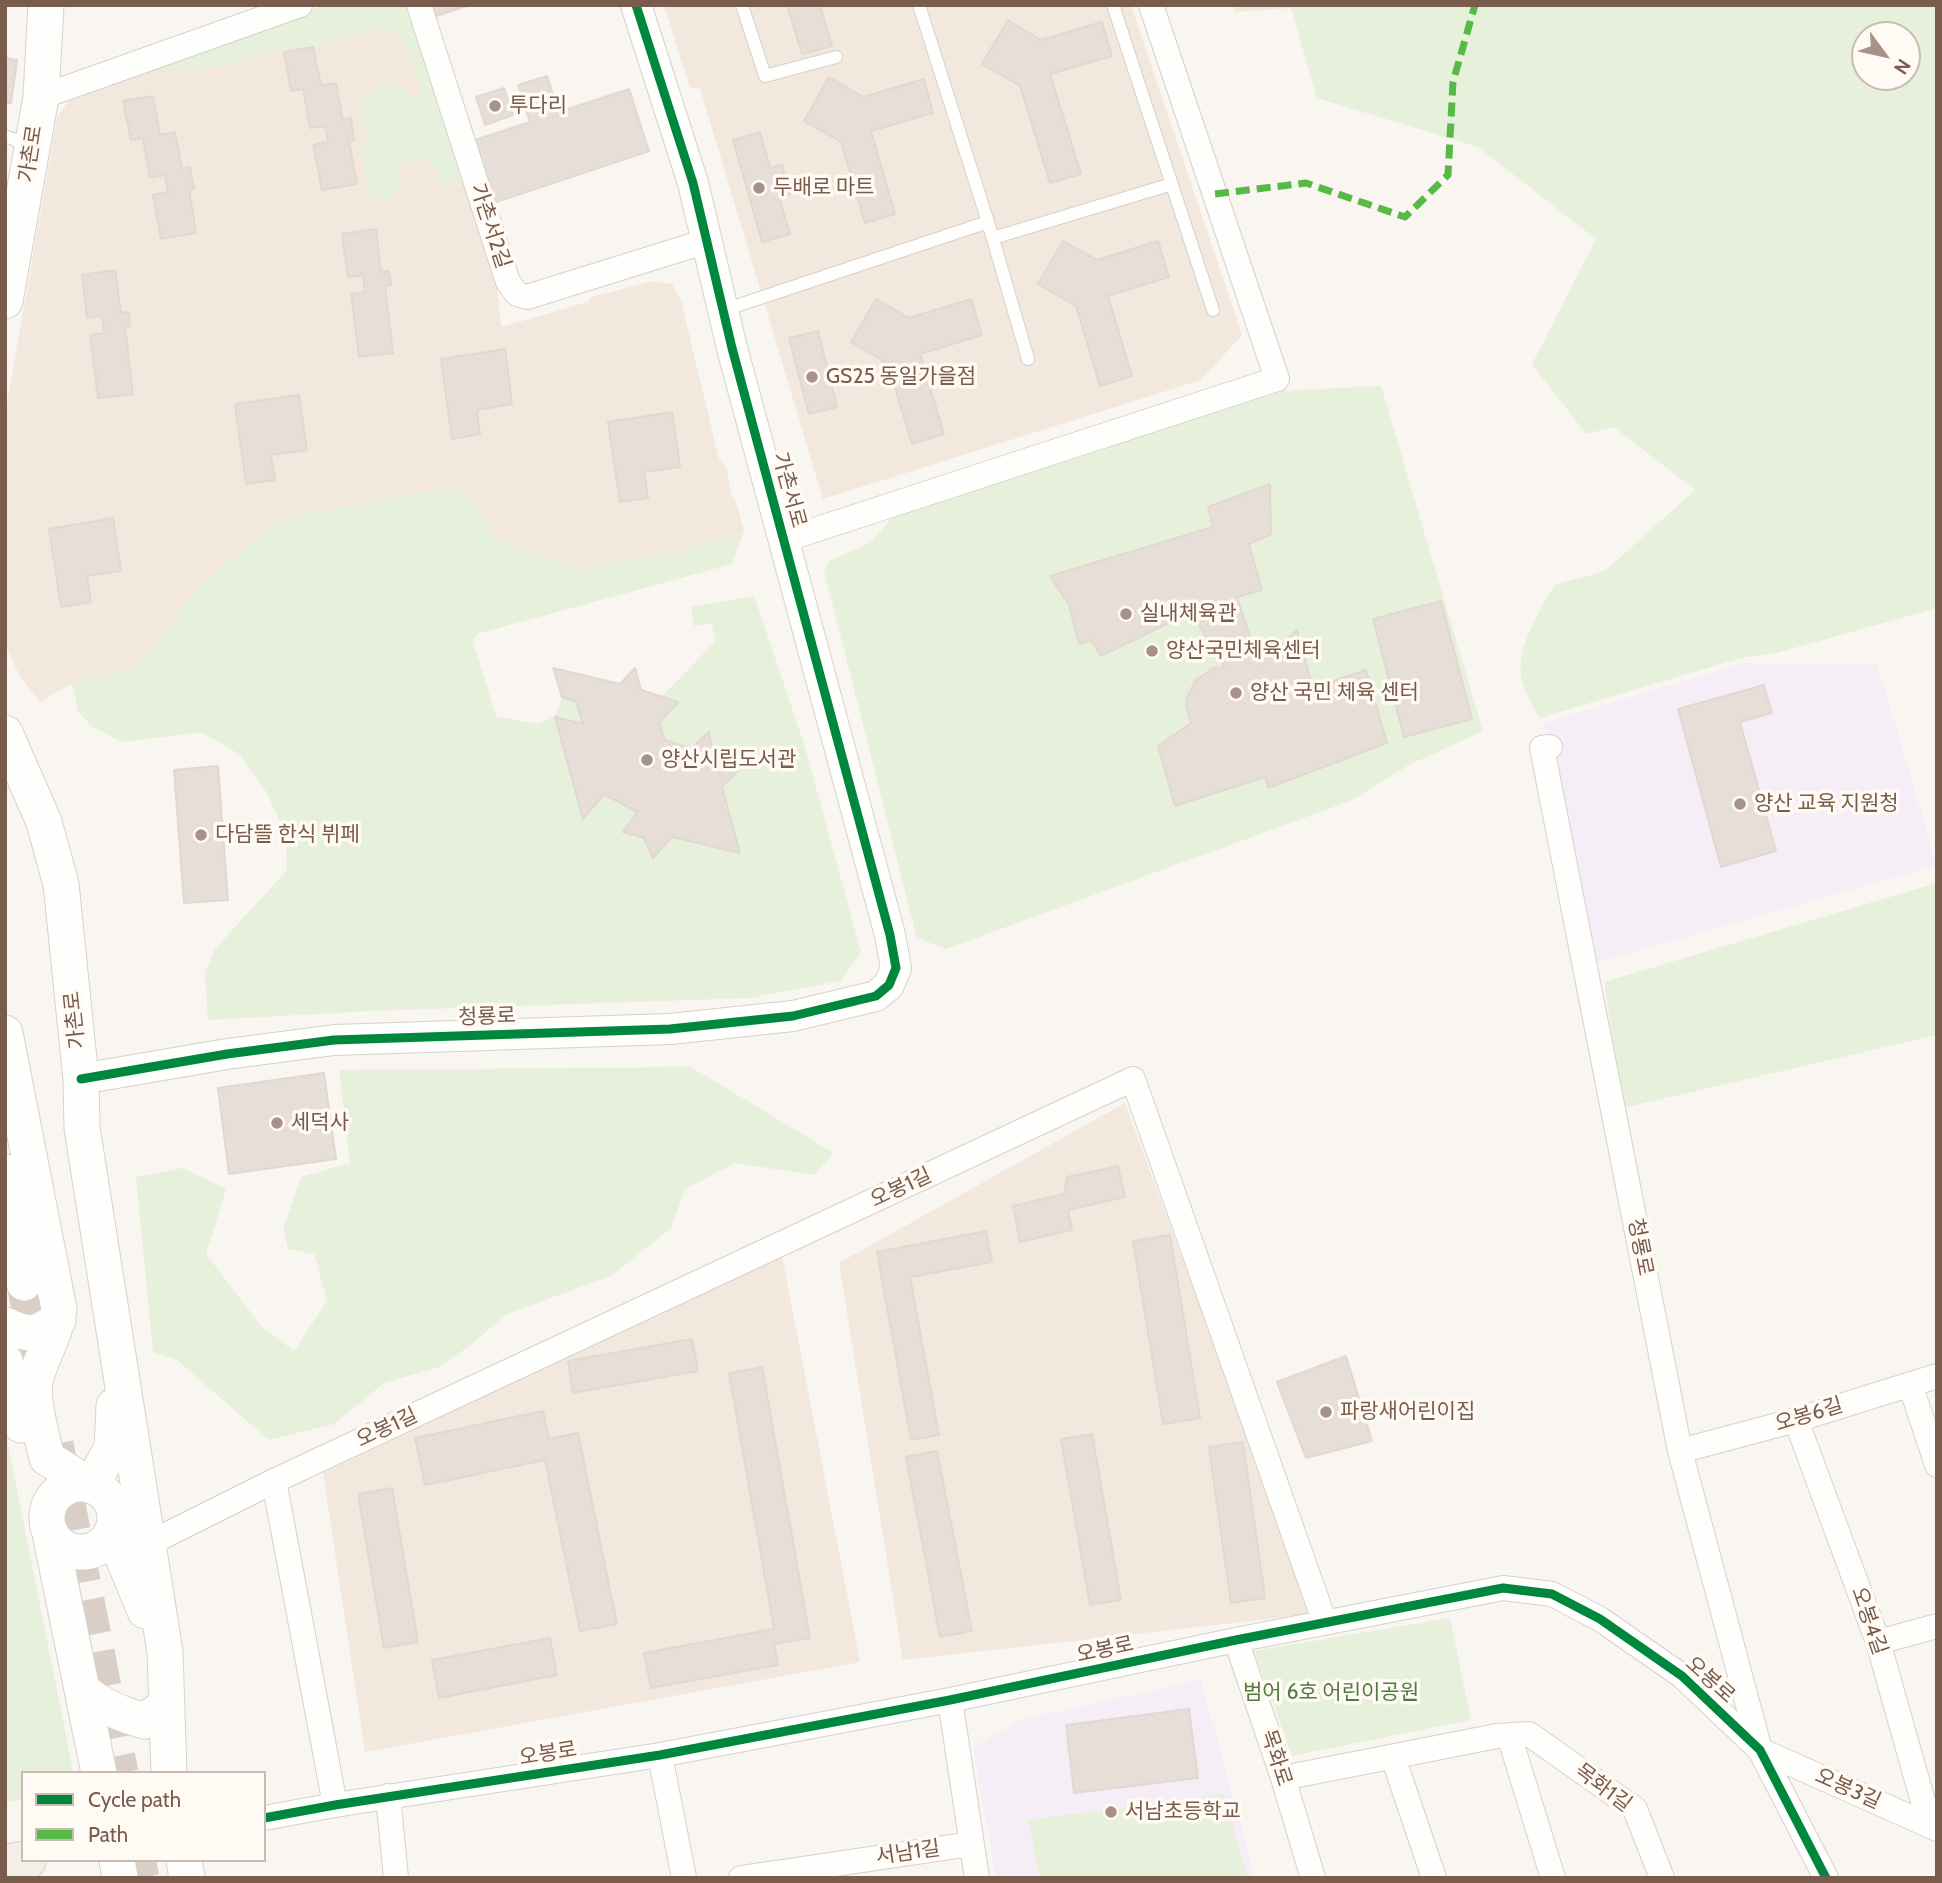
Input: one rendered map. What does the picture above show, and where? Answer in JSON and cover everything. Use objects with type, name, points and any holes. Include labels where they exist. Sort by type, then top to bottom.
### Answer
[{"type":"main road","name":"가촌로","points":[[5,301],[19,141],[41,97],[46,5]]},
{"type":"main road","name":"가촌로","points":[[5,733],[44,822],[61,884],[81,1079],[82,1128],[165,1652],[169,1771]]},
{"type":"main road","points":[[5,1033],[59,1309],[57,1328],[35,1380],[37,1411],[47,1458],[101,1491],[109,1499],[115,1520],[106,1541],[98,1548],[76,1552],[57,1542],[38,1490],[5,1361]]},
{"type":"main road","points":[[5,1172],[24,1283]]},
{"type":"main road","points":[[91,1486],[112,1448],[115,1418],[111,1377],[93,1277],[101,1241]]},
{"type":"main road","points":[[5,1325],[23,1333],[36,1334],[58,1320]]},
{"type":"main road","points":[[91,1486],[69,1486],[60,1492],[52,1500],[49,1522],[99,1771]]},
{"type":"main road","points":[[112,1531],[139,1598],[165,1652]]},
{"type":"main road","points":[[83,1690],[98,1703],[121,1715],[145,1721],[167,1704]]},
{"type":"street","points":[[41,97],[300,5]]},
{"type":"street","name":"가촌서2길","points":[[419,5],[508,282],[517,294],[527,297],[707,241]]},
{"type":"street","name":"가촌서로","points":[[636,5],[692,183],[890,935],[896,968],[889,985]]},
{"type":"street","points":[[784,540],[1277,379],[1151,5]]},
{"type":"street","name":"청룡로","points":[[1549,747],[1542,748],[1680,1451],[1759,1750]]},
{"type":"street","name":"청룡로","points":[[81,1079],[227,1054],[334,1040],[670,1029],[793,1016],[876,996],[889,985]]},
{"type":"street","name":"오봉1길","points":[[148,1544],[274,1481],[1133,1079],[1325,1623]]},
{"type":"street","name":"오봉6길","points":[[1680,1451],[1796,1420],[1937,1376]]},
{"type":"street","points":[[1910,1384],[1937,1465]]},
{"type":"street","name":"오봉4길","points":[[1796,1420],[1878,1642],[1933,1827]]},
{"type":"street","points":[[274,1481],[335,1805]]},
{"type":"street","name":"오봉로","points":[[266,1818],[660,1755],[950,1700],[1503,1588],[1552,1594],[1600,1619],[1682,1676],[1759,1750],[1826,1878]]},
{"type":"street","points":[[1878,1642],[1937,1626]]},
{"type":"street","name":"목화로","points":[[1236,1640],[1283,1778],[1313,1878]]},
{"type":"street","points":[[950,1700],[971,1844]]},
{"type":"street","name":"목화1길","points":[[1283,1778],[1497,1736],[1528,1734],[1635,1809],[1662,1878]]},
{"type":"street","points":[[1509,1735],[1553,1878]]},
{"type":"street","name":"오봉3길","points":[[1759,1750],[1933,1827]]},
{"type":"street","points":[[660,1755],[684,1878]]},
{"type":"street","points":[[1393,1757],[1434,1878]]},
{"type":"street","points":[[388,1797],[396,1878]]},
{"type":"street","name":"서남1길","points":[[741,1878],[812,1872],[971,1844],[977,1878]]},
{"type":"lane","points":[[742,5],[765,76],[836,57]]},
{"type":"lane","points":[[919,5],[993,237],[1028,359]]},
{"type":"lane","points":[[1113,5],[1213,310]]},
{"type":"lane","points":[[993,237],[1172,184]]},
{"type":"lane","points":[[724,310],[988,222]]},
{"type":"shaded area","points":[[326,5],[409,5],[497,286],[501,327],[588,302],[591,297],[653,281],[672,284],[681,301],[719,459],[727,470],[731,495],[736,501],[744,531],[678,552],[576,569],[494,538],[469,495],[444,488],[296,516],[264,531],[198,589],[136,667],[72,683],[40,702],[19,675],[5,643],[5,415],[57,118],[71,97]]},
{"type":"shaded area","points":[[664,5],[1131,5],[1242,335],[1201,380],[823,499],[700,88],[690,88]]},
{"type":"shaded area","name":"양산 교육 지원청","points":[[1744,663],[1877,663],[1937,865],[1594,963],[1544,723]]},
{"type":"shaded area","points":[[1125,1103],[1313,1614],[903,1660],[839,1263]]},
{"type":"shaded area","points":[[782,1255],[860,1662],[365,1752],[323,1473]]},
{"type":"shaded area","name":"서남초등학교","points":[[1201,1680],[1255,1878],[996,1878],[973,1747],[1021,1720]]},
{"type":"green space","points":[[326,5],[409,5],[464,181],[441,188],[436,168],[430,169],[427,157],[397,164],[401,183],[390,200],[370,197],[360,142],[373,138],[363,125],[361,112],[364,100],[371,91],[394,85],[406,90],[417,103],[421,89],[406,47],[398,34],[385,27],[313,47],[284,52],[282,49],[202,70],[171,70],[160,65]]},
{"type":"green space","points":[[1234,5],[1937,5],[1937,608],[1776,653],[1745,657],[1539,718],[1524,688],[1521,661],[1528,635],[1554,585],[1605,571],[1695,490],[1614,427],[1586,434],[1532,364],[1596,239],[1478,147],[1317,98],[1291,8],[1235,12]]},
{"type":"green space","name":"양산국민체육센터","points":[[1381,386],[1483,731],[1409,765],[1350,801],[946,949],[917,938],[824,571],[829,561],[870,543],[898,511],[1276,391]]},
{"type":"green space","points":[[444,488],[469,495],[494,538],[576,569],[678,552],[744,531],[732,564],[477,634],[473,641],[496,716],[536,724],[555,717],[562,697],[553,668],[619,684],[635,668],[642,690],[661,697],[716,641],[711,623],[694,626],[691,607],[752,596],[756,601],[805,747],[861,952],[841,981],[749,998],[370,1011],[208,1020],[205,972],[215,949],[287,870],[285,833],[267,793],[239,754],[201,732],[122,742],[91,726],[78,711],[72,683],[136,667],[198,589],[264,531],[296,516]]},
{"type":"green space","points":[[1937,883],[1937,1035],[1623,1108],[1604,982]]},
{"type":"green space","points":[[691,1067],[834,1153],[814,1175],[735,1163],[685,1189],[671,1228],[611,1276],[507,1314],[439,1367],[384,1383],[334,1424],[269,1440],[177,1360],[153,1352],[136,1177],[183,1168],[226,1189],[206,1254],[261,1326],[294,1351],[327,1301],[314,1254],[288,1249],[283,1229],[301,1177],[350,1163],[339,1070]]},
{"type":"green space","points":[[5,1430],[73,1771],[21,1771],[21,1799],[5,1803]]},
{"type":"green space","name":"범어 6호 어린이공원","points":[[1450,1618],[1471,1720],[1292,1756],[1254,1651]]},
{"type":"green space","points":[[1223,1794],[1248,1878],[1040,1878],[1028,1820]]},
{"type":"building","points":[[429,5],[466,5],[467,6],[433,17]]},
{"type":"building","points":[[787,5],[820,5],[832,46],[802,54]]},
{"type":"building","points":[[1008,20],[1041,40],[1102,22],[1112,56],[1050,74],[1081,174],[1050,183],[1020,86],[982,64]]},
{"type":"building","points":[[313,47],[321,85],[336,83],[343,120],[351,118],[354,140],[349,141],[357,184],[322,190],[313,145],[328,142],[325,126],[310,128],[303,89],[291,91],[284,52]]},
{"type":"building","points":[[5,58],[17,60],[11,103],[5,103]]},
{"type":"building","points":[[547,76],[559,112],[629,89],[649,151],[493,203],[472,141],[530,122],[518,85]]},
{"type":"building","points":[[829,77],[863,97],[924,79],[933,113],[871,131],[895,214],[865,223],[841,142],[804,121]]},
{"type":"building","name":"투다리","points":[[504,88],[513,115],[485,125],[476,97]]},
{"type":"building","points":[[153,96],[160,135],[175,132],[182,169],[190,167],[194,189],[189,190],[196,233],[161,239],[153,195],[168,192],[165,175],[150,178],[143,138],[131,140],[123,101]]},
{"type":"building","points":[[760,132],[770,168],[782,165],[790,194],[779,197],[790,234],[762,242],[733,140]]},
{"type":"building","points":[[376,229],[381,272],[389,271],[391,285],[385,286],[393,353],[359,357],[351,294],[365,292],[363,275],[348,277],[342,234]]},
{"type":"building","points":[[1063,241],[1097,260],[1158,241],[1169,277],[1108,296],[1132,376],[1100,386],[1076,306],[1038,284]]},
{"type":"building","points":[[115,270],[121,313],[129,312],[130,326],[125,327],[133,394],[98,398],[90,335],[104,333],[102,316],[87,318],[82,275]]},
{"type":"building","points":[[876,299],[909,318],[971,299],[982,335],[920,354],[944,434],[912,444],[888,364],[851,342]]},
{"type":"building","points":[[818,331],[837,407],[809,414],[789,338]]},
{"type":"building","points":[[505,349],[512,404],[477,410],[480,434],[452,439],[441,359]]},
{"type":"building","points":[[299,395],[307,450],[271,455],[275,480],[246,484],[235,404]]},
{"type":"building","points":[[672,412],[680,467],[644,472],[648,498],[620,502],[608,422]]},
{"type":"building","points":[[1270,484],[1271,534],[1249,544],[1262,590],[1237,597],[1259,664],[1297,630],[1313,688],[1366,670],[1387,743],[1268,788],[1265,777],[1175,806],[1158,746],[1191,723],[1186,706],[1195,681],[1213,668],[1225,667],[1191,612],[1101,656],[1091,640],[1079,644],[1069,605],[1050,576],[1213,527],[1208,507]]},
{"type":"building","points":[[113,518],[121,571],[87,576],[91,602],[61,607],[49,529]]},
{"type":"building","points":[[1441,601],[1472,719],[1404,737],[1373,619]]},
{"type":"building","name":"양산시립도서관","points":[[553,668],[620,684],[635,668],[641,690],[678,702],[659,723],[665,740],[691,748],[709,732],[713,754],[743,765],[722,787],[740,853],[672,837],[653,858],[644,838],[623,832],[637,812],[604,794],[583,819],[555,717],[583,724],[576,702],[562,697]]},
{"type":"building","points":[[1764,685],[1772,713],[1740,722],[1776,851],[1721,867],[1678,709]]},
{"type":"building","name":"다담뜰 한식 뷔페","points":[[218,766],[228,900],[184,903],[174,770]]},
{"type":"building","name":"세덕사","points":[[324,1073],[336,1159],[229,1174],[218,1088]]},
{"type":"building","points":[[1118,1166],[1125,1197],[1068,1210],[1072,1230],[1020,1242],[1013,1206],[1064,1194],[1067,1177]]},
{"type":"building","points":[[986,1231],[992,1262],[910,1277],[939,1435],[911,1440],[877,1252]]},
{"type":"building","points":[[1170,1235],[1200,1418],[1163,1424],[1133,1241]]},
{"type":"building","points":[[692,1339],[698,1371],[573,1393],[568,1361]]},
{"type":"building","name":"파랑새어린이집","points":[[1346,1356],[1372,1441],[1306,1458],[1277,1382]]},
{"type":"building","points":[[762,1367],[810,1638],[774,1644],[778,1665],[651,1688],[644,1653],[774,1629],[729,1373]]},
{"type":"building","points":[[543,1411],[549,1439],[578,1433],[617,1624],[580,1631],[545,1460],[425,1485],[415,1438]]},
{"type":"building","points":[[1092,1434],[1121,1600],[1090,1605],[1061,1439]]},
{"type":"building","points":[[1243,1442],[1265,1598],[1231,1603],[1209,1447]]},
{"type":"building","points":[[937,1451],[972,1631],[940,1637],[906,1457]]},
{"type":"building","points":[[392,1488],[418,1642],[384,1648],[358,1494]]},
{"type":"building","points":[[550,1638],[557,1675],[439,1698],[432,1660]]},
{"type":"building","points":[[1189,1709],[1198,1778],[1074,1793],[1066,1725]]},
{"type":"tunnel","points":[[24,1283],[39,1362]]},
{"type":"tunnel","points":[[56,1444],[121,1771]]},
{"type":"tunnel","points":[[138,1862],[142,1878]]},
{"type":"marked path","points":[[1215,194],[1306,183],[1405,217],[1448,175],[1453,82],[1475,5]]},
{"type":"cycle path","points":[[81,1079],[227,1054],[334,1040],[670,1029],[793,1016],[876,996],[889,985],[896,968],[890,935],[732,348],[693,183],[636,5]]},
{"type":"cycle path","points":[[266,1818],[660,1755],[950,1700],[1503,1588],[1552,1594],[1600,1619],[1682,1676],[1760,1750],[1826,1878]]},
{"type":"place","name":"투다리","points":[[495,106]]},
{"type":"place","name":"두배로 마트","points":[[759,188]]},
{"type":"place","name":"GS25 동일가을점","points":[[812,377]]},
{"type":"place","name":"실내체육관","points":[[1126,614]]},
{"type":"place","name":"양산국민체육센터","points":[[1152,651]]},
{"type":"place","name":"양산 국민 체육 센터","points":[[1236,693]]},
{"type":"place","name":"양산시립도서관","points":[[647,760]]},
{"type":"place","name":"양산 교육 지원청","points":[[1740,804]]},
{"type":"place","name":"다담뜰 한식 뷔페","points":[[201,835]]},
{"type":"place","name":"세덕사","points":[[277,1123]]},
{"type":"place","name":"파랑새어린이집","points":[[1326,1412]]},
{"type":"place","name":"서남초등학교","points":[[1111,1812]]}]
